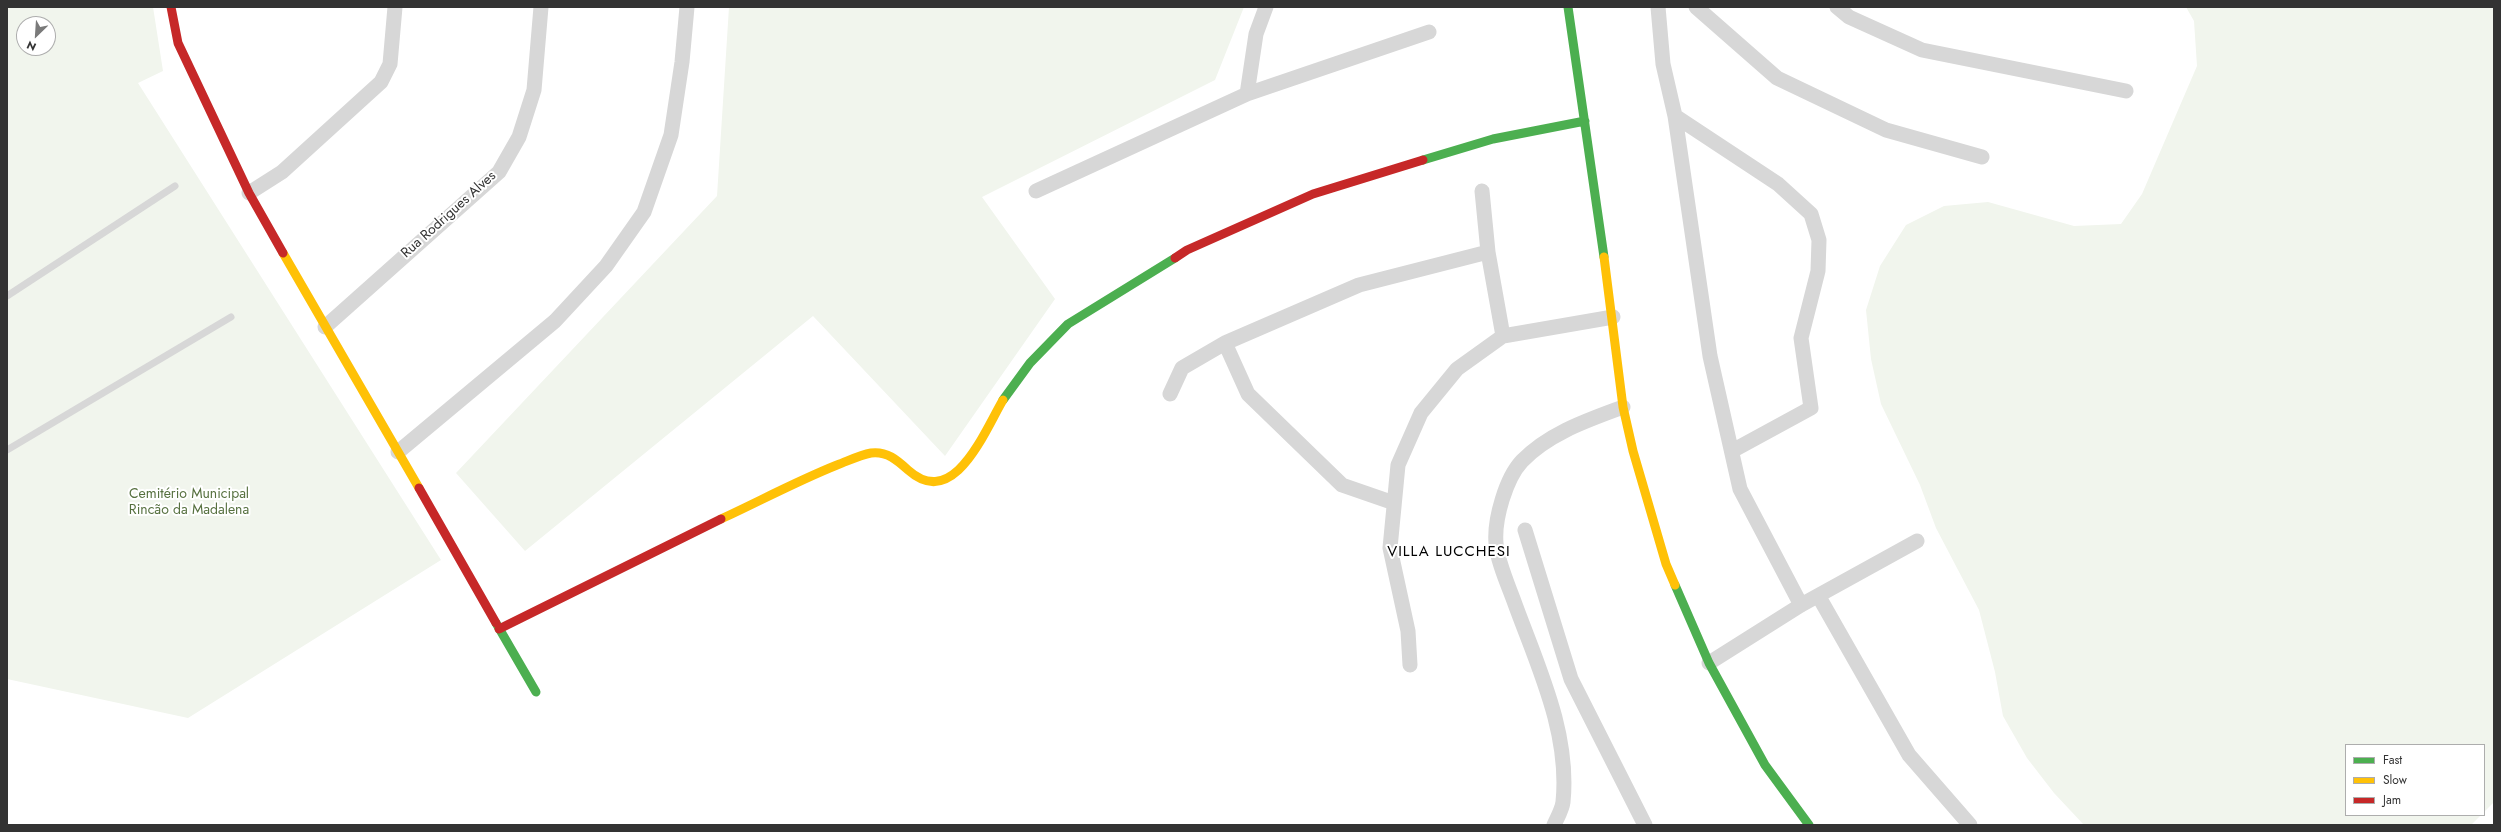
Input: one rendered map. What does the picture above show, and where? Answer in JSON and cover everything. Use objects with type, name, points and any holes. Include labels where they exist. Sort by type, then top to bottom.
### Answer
[{"type":"street","points":[[171,7],[178,43],[249,193],[536,692]]},
{"type":"street","points":[[249,193],[282,172],[381,82],[390,64],[395,7]]},
{"type":"street","name":"Rua Rodrigues Alves","points":[[325,327],[499,172],[519,137],[534,90],[541,7]]},
{"type":"street","points":[[398,452],[555,321],[606,266],[644,212],[671,135],[682,62],[687,7]]},
{"type":"street","points":[[1247,94],[1256,34],[1266,7]]},
{"type":"street","points":[[1568,7],[1613,317],[1623,407],[1633,451],[1666,564],[1708,663],[1765,765],[1809,825]]},
{"type":"street","points":[[1658,7],[1663,64],[1675,116],[1710,356],[1740,489],[1801,605]]},
{"type":"street","points":[[1696,7],[1777,78],[1886,130],[1982,157]]},
{"type":"street","points":[[1837,7],[1849,17],[1922,50],[2126,91]]},
{"type":"street","points":[[1036,191],[1247,94],[1430,32]]},
{"type":"street","points":[[1675,116],[1778,184],[1811,214],[1819,240],[1818,271],[1801,338],[1811,408],[1732,451]]},
{"type":"street","points":[[499,629],[800,481],[871,453],[889,455],[910,475],[920,481],[944,481],[954,476],[963,467],[1009,390],[1030,363],[1068,324],[1187,250],[1313,194],[1493,139],[1585,121]]},
{"type":"street","points":[[1482,191],[1488,252],[1504,336]]},
{"type":"street","points":[[1170,394],[1182,368],[1224,343],[1359,285],[1488,252]]},
{"type":"street","points":[[1410,665],[1408,630],[1390,548],[1398,464],[1421,413],[1457,369],[1504,336],[1613,317]]},
{"type":"street","points":[[1224,343],[1248,394],[1342,485],[1394,503]]},
{"type":"street","points":[[1554,825],[1563,804],[1562,748],[1547,692],[1508,586],[1496,543],[1502,498],[1522,461],[1546,443],[1576,424],[1623,407]]},
{"type":"street","points":[[1525,530],[1572,678],[1645,825]]},
{"type":"street","points":[[1708,663],[1801,605],[1819,597],[1917,541]]},
{"type":"street","points":[[1819,597],[1909,755],[1970,825]]},
{"type":"lane","points":[[7,296],[175,186]]},
{"type":"lane","points":[[7,450],[231,317]]},
{"type":"green space","name":"Cemitério Municipal Rincão da Madalena","points":[[7,7],[153,7],[163,71],[138,83],[441,560],[188,718],[7,679]]},
{"type":"green space","points":[[729,7],[1244,7],[1215,80],[982,197],[1055,299],[945,456],[813,316],[525,551],[456,473],[717,196]]},
{"type":"green space","points":[[2186,7],[2494,7],[2494,802],[2485,811],[2485,744],[2345,744],[2345,816],[2480,816],[2471,825],[2084,825],[2054,793],[2027,758],[2003,716],[1995,672],[1979,610],[1936,528],[1920,485],[1881,404],[1871,359],[1866,310],[1880,266],[1906,225],[1944,206],[1988,202],[2074,226],[2121,224],[2142,194],[2197,66],[2194,21]]},
{"type":"traffic: fast","points":[[1568,7],[1604,257]]},
{"type":"traffic: fast","points":[[1423,160],[1493,139],[1585,121]]},
{"type":"traffic: fast","points":[[1003,400],[1030,363],[1068,324],[1175,258]]},
{"type":"traffic: fast","points":[[1675,585],[1709,663],[1765,765],[1809,825]]},
{"type":"traffic: fast","points":[[496,623],[536,692]]},
{"type":"traffic: slow","points":[[283,253],[419,488]]},
{"type":"traffic: slow","points":[[1604,257],[1623,407],[1633,451],[1666,564],[1675,585]]},
{"type":"traffic: slow","points":[[721,519],[822,471],[871,453],[882,453],[887,455],[925,480],[940,481],[953,474],[966,462],[977,447],[1003,400]]},
{"type":"traffic: jam","points":[[171,7],[178,43],[249,193],[283,253]]},
{"type":"traffic: jam","points":[[1175,258],[1187,250],[1313,194],[1423,160]]},
{"type":"traffic: jam","points":[[419,488],[496,623]]},
{"type":"traffic: jam","points":[[499,629],[721,519]]},
{"type":"district","name":"VILLA LUCCHESI","points":[[1449,552]]}]
